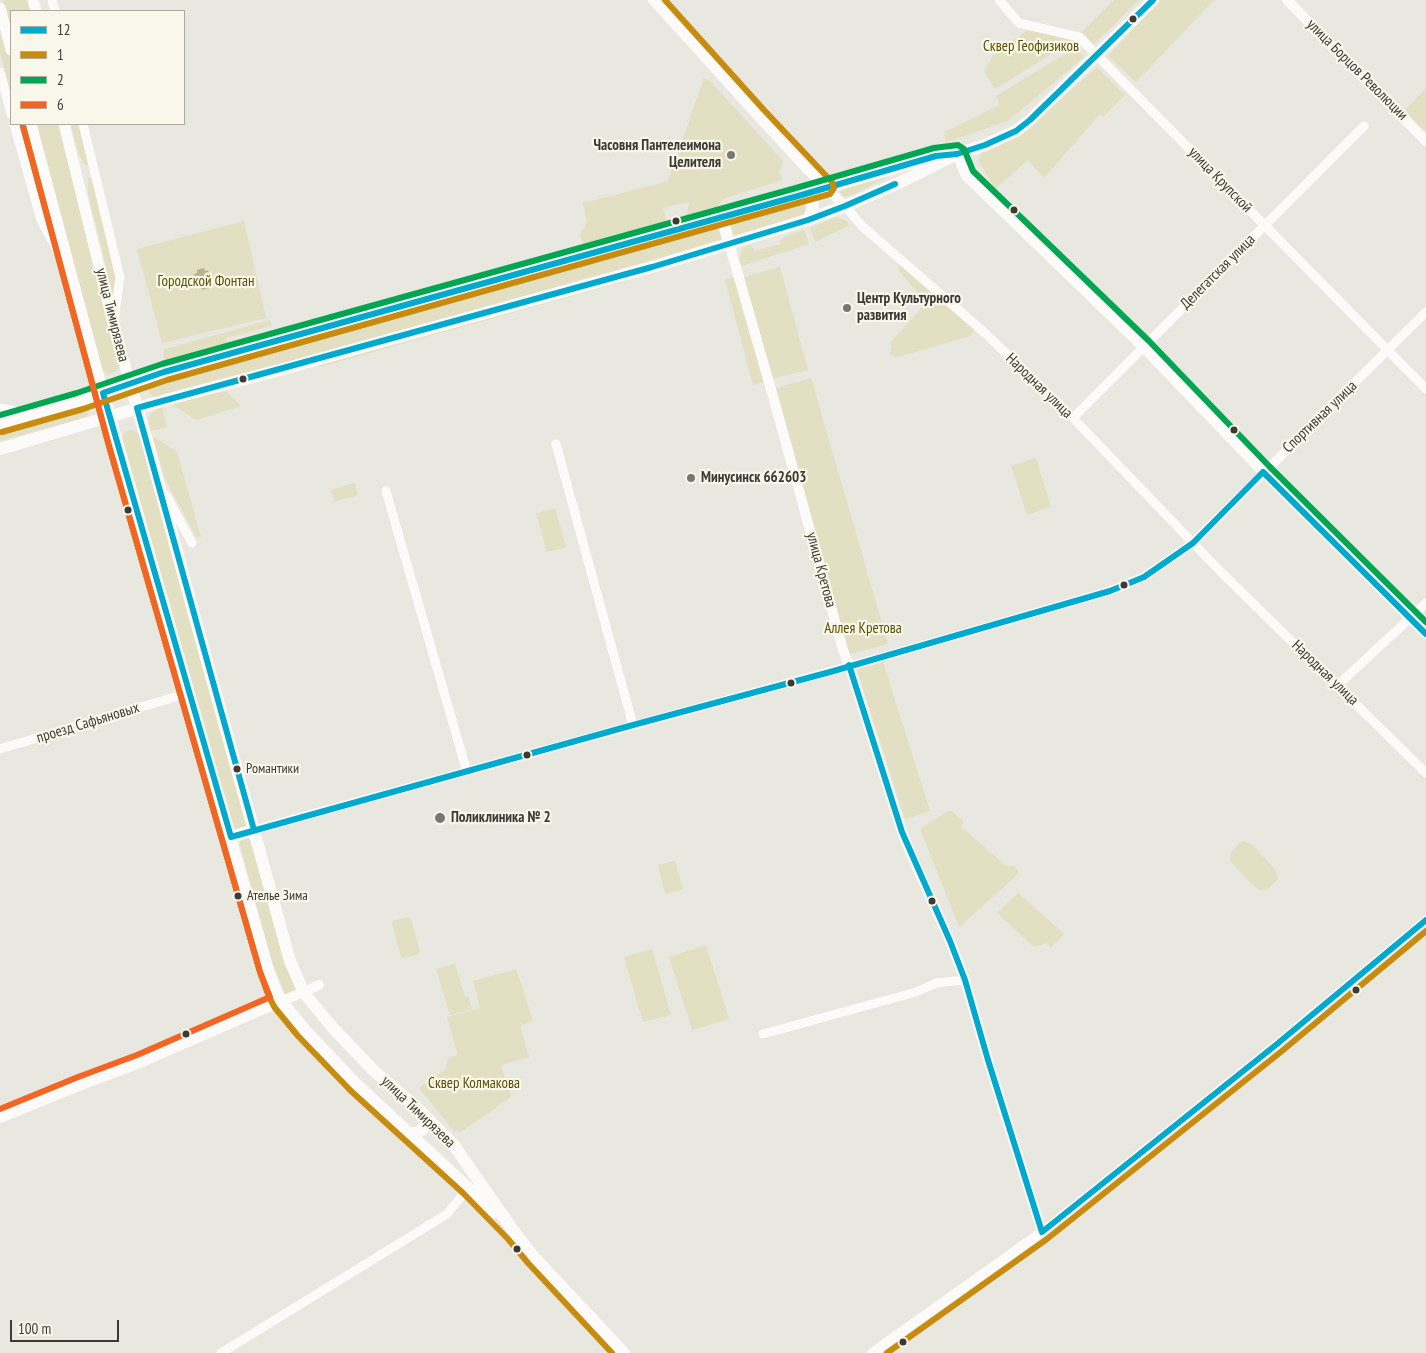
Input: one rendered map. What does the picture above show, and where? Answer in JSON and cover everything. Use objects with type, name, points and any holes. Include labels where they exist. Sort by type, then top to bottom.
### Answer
[{"type":"main road","points":[[0,449],[137,408],[652,267],[808,220],[844,206],[900,182],[957,154],[1016,131],[1030,120],[1153,0]]},
{"type":"main road","points":[[0,8],[10,46]]},
{"type":"main road","name":"улица Тимирязева","points":[[31,125],[103,393],[268,970],[282,1002],[305,1030],[357,1085],[515,1233]]},
{"type":"main road","name":"улица Тимирязева","points":[[64,125],[113,323],[290,961],[304,993],[333,1028],[374,1071],[425,1116],[453,1144],[515,1233]]},
{"type":"main road","points":[[0,424],[103,393],[164,372],[936,156],[957,154]]},
{"type":"main road","points":[[798,196],[811,200],[813,204],[808,220]]},
{"type":"main road","points":[[722,216],[729,243]]},
{"type":"main road","points":[[231,837],[254,830]]},
{"type":"main road","points":[[409,1133],[416,1134],[422,1130],[425,1124],[425,1116]]},
{"type":"main road","points":[[515,1233],[534,1257],[624,1353]]},
{"type":"street","name":"Народная улица","points":[[653,0],[758,116],[862,226],[986,334],[1072,418],[1193,543],[1426,773]]},
{"type":"street","name":"улица Крупской","points":[[999,0],[1020,23],[1079,37],[1426,389]]},
{"type":"street","name":"улица Борцов Революции","points":[[1287,0],[1426,141]]},
{"type":"street","points":[[0,72],[2,91],[10,111]]},
{"type":"street","points":[[14,125],[41,220],[72,275]]},
{"type":"street","points":[[83,125],[120,277],[113,323]]},
{"type":"street","name":"Делегатская улица","points":[[1072,418],[1364,126]]},
{"type":"street","points":[[957,154],[966,176],[1143,347],[1263,472],[1426,634]]},
{"type":"street","name":"улица Кретова","points":[[729,243],[843,650],[902,832],[965,980],[1042,1232]]},
{"type":"street","name":"Спортивная улица","points":[[254,830],[849,666],[1110,591],[1144,577],[1193,543],[1426,312]]},
{"type":"street","points":[[0,408],[35,414]]},
{"type":"street","points":[[556,444],[633,725]]},
{"type":"street","points":[[157,480],[192,543]]},
{"type":"street","points":[[386,491],[467,772]]},
{"type":"street","points":[[1338,685],[1426,604]]},
{"type":"street","name":"проезд Сафьяновых","points":[[0,749],[175,696]]},
{"type":"street","points":[[872,1353],[1042,1232],[1277,1044],[1426,920]]},
{"type":"street","points":[[763,1034],[916,992],[936,983],[965,980]]},
{"type":"street","points":[[0,1118],[140,1063],[319,985]]},
{"type":"street","points":[[221,1353],[447,1214],[468,1187]]},
{"type":"green space","points":[[3,0],[30,0],[33,10],[10,10],[10,26]]},
{"type":"green space","points":[[1114,0],[1139,0],[1094,44],[1082,32]]},
{"type":"green space","points":[[1161,0],[1214,0],[1136,82],[1108,56]]},
{"type":"green space","points":[[0,20],[10,57],[10,90],[0,52]]},
{"type":"green space","name":"Сквер Геофизиков","points":[[1027,30],[1074,40],[995,89],[984,72],[992,57]]},
{"type":"green space","points":[[1075,48],[1084,57],[1008,121],[946,142],[944,132],[1000,105],[996,96]]},
{"type":"green space","points":[[1097,67],[1125,95],[1103,117],[1100,114],[1044,178],[1028,160],[995,189],[978,160],[983,151],[1022,133]]},
{"type":"green space","points":[[704,78],[711,82],[783,161],[779,172],[783,180],[725,198],[709,215],[701,217],[686,219],[689,202],[663,208],[667,223],[655,231],[586,250],[580,234],[587,222],[583,203],[668,181]]},
{"type":"green space","points":[[1426,88],[1426,132],[1405,110]]},
{"type":"green space","points":[[19,125],[28,125],[63,252],[45,221]]},
{"type":"green space","points":[[36,125],[61,125],[120,364],[113,373],[108,374],[103,371]]},
{"type":"green space","points":[[71,125],[81,125],[117,271],[114,300],[88,193],[88,178],[92,178],[89,164],[85,165],[78,153]]},
{"type":"green space","points":[[888,177],[854,194],[843,197],[840,193],[844,188]]},
{"type":"green space","points":[[798,202],[805,206],[805,214],[737,237],[732,235],[729,225],[732,221]]},
{"type":"green space","points":[[836,217],[845,220],[850,225],[815,242],[810,228]]},
{"type":"green space","name":"Городской Фонтан","points":[[244,221],[266,318],[162,343],[137,249]]},
{"type":"green space","points":[[717,225],[721,227],[722,241],[156,398],[149,392],[153,383],[160,380]]},
{"type":"green space","points":[[804,230],[809,244],[741,266],[739,260],[743,248],[751,245],[755,251],[780,244],[780,240],[786,236]]},
{"type":"green space","points":[[901,264],[905,265],[933,294],[975,328],[971,336],[897,357],[890,354],[892,347],[890,343],[926,303],[898,269]]},
{"type":"green space","points":[[780,267],[808,370],[772,379],[744,277]]},
{"type":"green space","points":[[637,275],[626,281],[323,366],[305,366]]},
{"type":"green space","points":[[736,277],[764,382],[753,385],[725,280]]},
{"type":"green space","points":[[270,320],[272,326],[226,338],[227,344],[219,351],[166,365],[163,352],[165,349]]},
{"type":"green space","name":"Аллея Кретова","points":[[811,378],[888,644],[849,654],[776,388]]},
{"type":"green space","points":[[214,391],[226,391],[241,406],[196,420],[173,405],[173,403]]},
{"type":"green space","points":[[84,405],[89,407],[87,417],[0,441],[0,428]]},
{"type":"green space","points":[[162,405],[167,427],[150,431],[149,417],[156,408]]},
{"type":"green space","points":[[131,430],[139,434],[247,823],[246,827],[237,830],[234,827],[221,787],[121,440],[125,432]]},
{"type":"green space","points":[[155,437],[177,452],[201,537],[196,536],[165,479],[153,438]]},
{"type":"green space","points":[[1036,458],[1051,507],[1027,515],[1011,466]]},
{"type":"green space","points":[[355,483],[358,495],[334,502],[331,490]]},
{"type":"green space","points":[[555,508],[566,547],[547,552],[536,513]]},
{"type":"green space","points":[[883,662],[930,811],[905,819],[857,670]]},
{"type":"green space","points":[[948,811],[952,811],[963,821],[961,827],[1006,866],[1014,866],[1018,870],[1017,875],[959,927],[920,829]]},
{"type":"green space","points":[[243,838],[251,840],[297,988],[295,993],[288,996],[285,994],[272,962],[240,845],[240,841]]},
{"type":"green space","points":[[1243,841],[1252,845],[1275,869],[1278,876],[1277,880],[1268,889],[1260,890],[1255,887],[1231,862],[1232,851]]},
{"type":"green space","points":[[675,861],[683,889],[665,894],[658,865]]},
{"type":"green space","points":[[1018,893],[1064,934],[1051,948],[1047,943],[1034,947],[997,913]]},
{"type":"green space","points":[[408,917],[411,919],[420,951],[419,954],[404,958],[401,956],[392,924],[393,921]]},
{"type":"green space","points":[[706,945],[729,1019],[692,1030],[669,957]]},
{"type":"green space","points":[[652,949],[671,1015],[643,1022],[624,957]]},
{"type":"green space","points":[[455,964],[465,997],[468,996],[472,1009],[450,1015],[436,969]]},
{"type":"green space","name":"Сквер Колмакова","points":[[516,969],[533,1021],[520,1026],[529,1057],[501,1065],[511,1097],[461,1132],[454,1131],[419,1088],[446,1069],[448,1058],[458,1055],[447,1017],[480,1008],[473,981]]},
{"type":"shaded area","points":[[204,268],[205,271],[208,270],[212,284],[208,285],[209,288],[202,290],[201,287],[198,288],[194,274],[197,273],[197,270]]},
{"type":"transit line","name":"1","points":[[2,432],[83,409],[167,380],[830,194],[834,188],[832,182],[665,0]]},
{"type":"transit line","name":"12","points":[[1153,0],[1030,120],[1016,131],[985,145],[957,154],[936,156],[164,372],[103,393],[231,837],[830,672],[1110,591],[1144,577],[1193,543],[1263,472],[1426,634]]},
{"type":"transit line","name":"1","points":[[23,126],[109,446],[260,972],[269,997],[275,1008],[298,1036],[351,1091],[463,1193],[508,1239],[612,1353]]},
{"type":"transit line","name":"6","points":[[0,1109],[137,1055],[270,997],[260,972],[109,446],[23,126]]},
{"type":"transit line","name":"2","points":[[0,415],[77,393],[162,364],[934,148],[958,145],[964,149],[973,171],[1149,341],[1269,466],[1426,622]]},
{"type":"transit line","name":"12","points":[[254,830],[137,408],[652,267],[808,220],[895,184]]},
{"type":"transit line","name":"12","points":[[849,665],[902,832],[965,980],[1042,1232],[1277,1044],[1426,920]]},
{"type":"transit line","name":"1","points":[[887,1353],[1047,1239],[1282,1051],[1426,931]]},
{"type":"place","name":"Часовня Пантелеимона Целителя","points":[[731,155]]},
{"type":"place","name":"Центр Культурного развития","points":[[847,308]]},
{"type":"place","name":"Минусинск 662603","points":[[691,478]]},
{"type":"place","name":"Романтики","points":[[237,769]]},
{"type":"place","name":"Поликлиника № 2","points":[[440,818]]},
{"type":"place","name":"Ателье Зима","points":[[238,896]]}]
